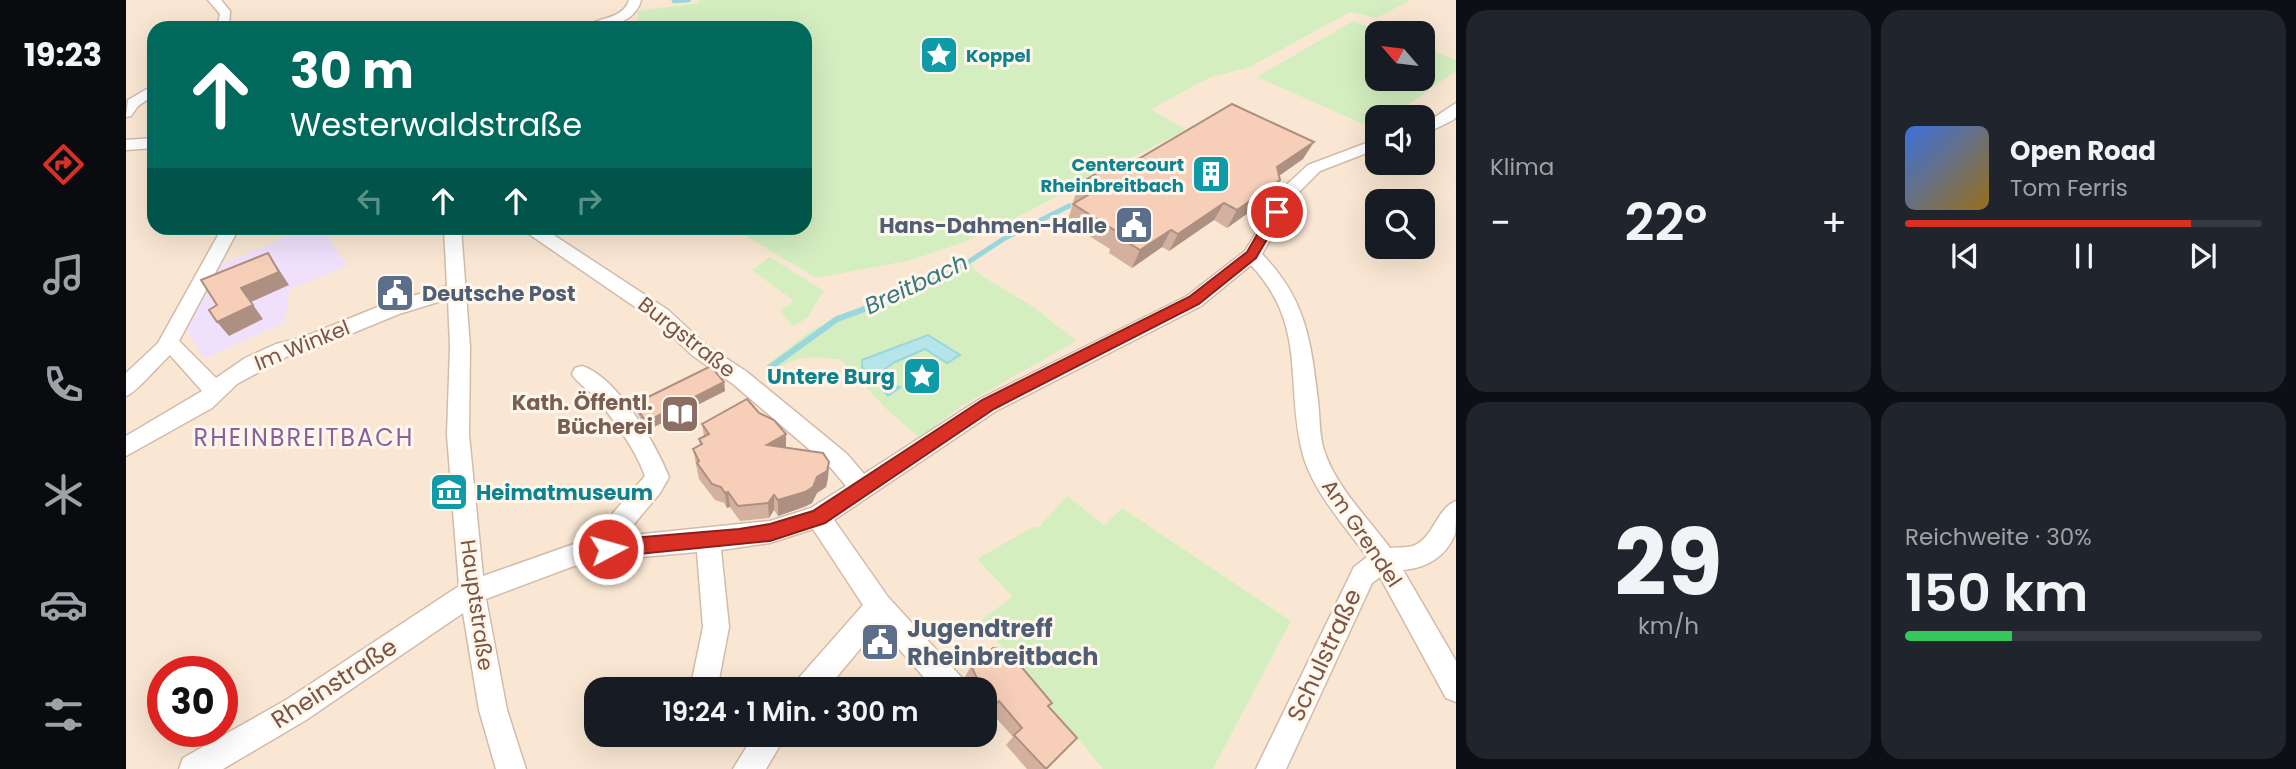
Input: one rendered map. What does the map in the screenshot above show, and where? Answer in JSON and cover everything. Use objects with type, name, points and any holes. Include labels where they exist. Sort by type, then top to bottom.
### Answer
[{"type":"street","points":[[214,0],[226,14],[224,21]]},
{"type":"street","points":[[608,21],[625,15],[634,8],[635,0]]},
{"type":"street","points":[[126,113],[133,103],[147,94]]},
{"type":"street","points":[[1435,124],[1448,117],[1456,107]]},
{"type":"street","points":[[126,145],[147,144]]},
{"type":"street","points":[[1252,255],[1290,191],[1314,167],[1365,148]]},
{"type":"street","points":[[126,388],[141,369],[165,348],[226,235]]},
{"type":"street","name":"Hauptstraße","points":[[453,235],[460,347],[458,435],[472,592],[493,710],[511,769]]},
{"type":"street","name":"Burgstraße","points":[[542,235],[661,315],[699,350],[839,461],[863,489]]},
{"type":"street","name":"Rheinstraße","points":[[194,769],[296,710],[472,592],[546,563],[608,549],[770,532],[818,517],[988,405],[1194,301],[1252,255]]},
{"type":"street","name":"Am Grendel","points":[[1252,255],[1273,277],[1288,302],[1301,341],[1312,448],[1323,476],[1384,560],[1456,688]]},
{"type":"street","name":"Im Winkel","points":[[126,447],[218,392],[230,379],[283,349],[306,344],[392,309],[456,290]]},
{"type":"street","points":[[165,348],[173,347],[182,354],[193,370],[218,392]]},
{"type":"street","points":[[582,374],[590,376],[614,404],[657,477],[643,499],[612,532],[608,549]]},
{"type":"street","points":[[1384,560],[1417,557],[1434,546],[1456,512]]},
{"type":"street","points":[[818,517],[879,606],[942,677]]},
{"type":"street","points":[[707,677],[716,627],[708,539]]},
{"type":"street","name":"Schulstraße","points":[[1271,769],[1363,575],[1384,560]]},
{"type":"street","points":[[818,677],[879,606]]},
{"type":"shaded area","points":[[126,0],[699,0],[698,3],[638,11],[637,21],[147,21],[147,235],[744,235],[816,278],[909,261],[1040,206],[1186,130],[1151,109],[1211,77],[1248,68],[1350,12],[1377,18],[1411,0],[1456,0],[1456,769],[1213,769],[1291,621],[1122,509],[1104,526],[1038,528],[978,560],[1012,598],[981,622],[1103,769],[126,769]],"holes":[[[964,256],[979,274],[1034,307],[1075,341],[960,407],[920,438],[885,408],[841,360],[807,356],[785,363],[771,372],[812,330]]]},
{"type":"shaded area","points":[[290,235],[327,235],[347,266],[289,290],[285,322],[204,359],[185,327],[220,265]]},
{"type":"green space","points":[[699,0],[1411,0],[1377,18],[1350,12],[1248,68],[1211,77],[1151,109],[1186,130],[1002,225],[959,244],[908,261],[816,278],[744,235],[812,235],[812,21],[637,21],[638,11],[698,3]]},
{"type":"green space","points":[[1353,21],[1365,26],[1365,91],[1428,91],[1408,105],[1365,105],[1365,125],[1257,77]]},
{"type":"green space","points":[[1435,52],[1456,60],[1456,71],[1435,86]]},
{"type":"green space","points":[[964,256],[979,274],[1034,307],[1076,341],[960,407],[920,438],[885,408],[841,360],[805,358],[789,362],[771,372],[764,367],[812,330]],"holes":[[[928,335],[947,363],[925,349],[895,362],[882,371],[894,386],[862,360]]]},
{"type":"green space","points":[[770,257],[824,291],[807,318],[793,326],[780,311],[794,301],[752,270]]},
{"type":"green space","points":[[1067,496],[1104,525],[1122,508],[1291,621],[1213,769],[1103,769],[980,621],[1012,597],[977,559],[1033,527],[1038,528]]},
{"type":"water","points":[[928,335],[960,355],[947,363],[925,349],[895,362],[882,371],[894,386],[900,387],[888,396],[862,367],[862,360]]},
{"type":"building","points":[[1232,104],[1314,142],[1277,167],[1280,180],[1237,210],[1224,203],[1178,234],[1171,230],[1140,250],[1116,235],[1119,233],[1073,204],[1093,192],[1079,184],[1114,163],[1123,168]]},
{"type":"building","points":[[268,253],[279,272],[241,288],[253,305],[217,322],[209,310],[217,305],[201,280]]},
{"type":"building","points":[[711,366],[724,382],[646,422],[634,404]]},
{"type":"building","points":[[747,399],[759,413],[774,420],[786,434],[767,445],[823,453],[829,462],[827,471],[817,477],[813,487],[778,500],[774,495],[768,503],[738,506],[728,492],[725,493],[721,487],[712,484],[697,463],[699,461],[693,449],[702,444],[699,439],[709,434],[702,424]]},
{"type":"building","points":[[993,648],[1003,650],[1014,658],[1052,703],[1048,706],[1077,738],[1046,769],[1014,735],[1022,728],[999,701],[997,703],[997,677],[976,677],[971,666]]},
{"type":"waterway","points":[[674,1],[689,0]]},
{"type":"waterway","name":"Breitbach","points":[[889,300],[956,270],[1005,238],[1069,206]]},
{"type":"waterway","name":"Breitbach","points":[[768,369],[837,319],[889,300]]},
{"type":"place","name":"Koppel","points":[[939,55]]},
{"type":"place","name":"Centercourt Rheinbreitbach","points":[[1211,174]]},
{"type":"place","name":"Hans-Dahmen-Halle","points":[[1134,225]]},
{"type":"place","name":"Deutsche Post","points":[[395,293]]},
{"type":"place","name":"Untere Burg","points":[[922,376]]},
{"type":"place","name":"Kath. Öffentl. Bücherei","points":[[680,414]]},
{"type":"place","name":"Heimatmuseum","points":[[449,492]]},
{"type":"place","name":"Jugendtreff Rheinbreitbach","points":[[880,642]]},
{"type":"district","name":"RHEINBREITBACH","points":[[304,437]]},
{"type":"route","points":[[608,549],[739,537],[798,525],[818,517],[988,405],[1194,301],[1252,255],[1277,212]]}]
